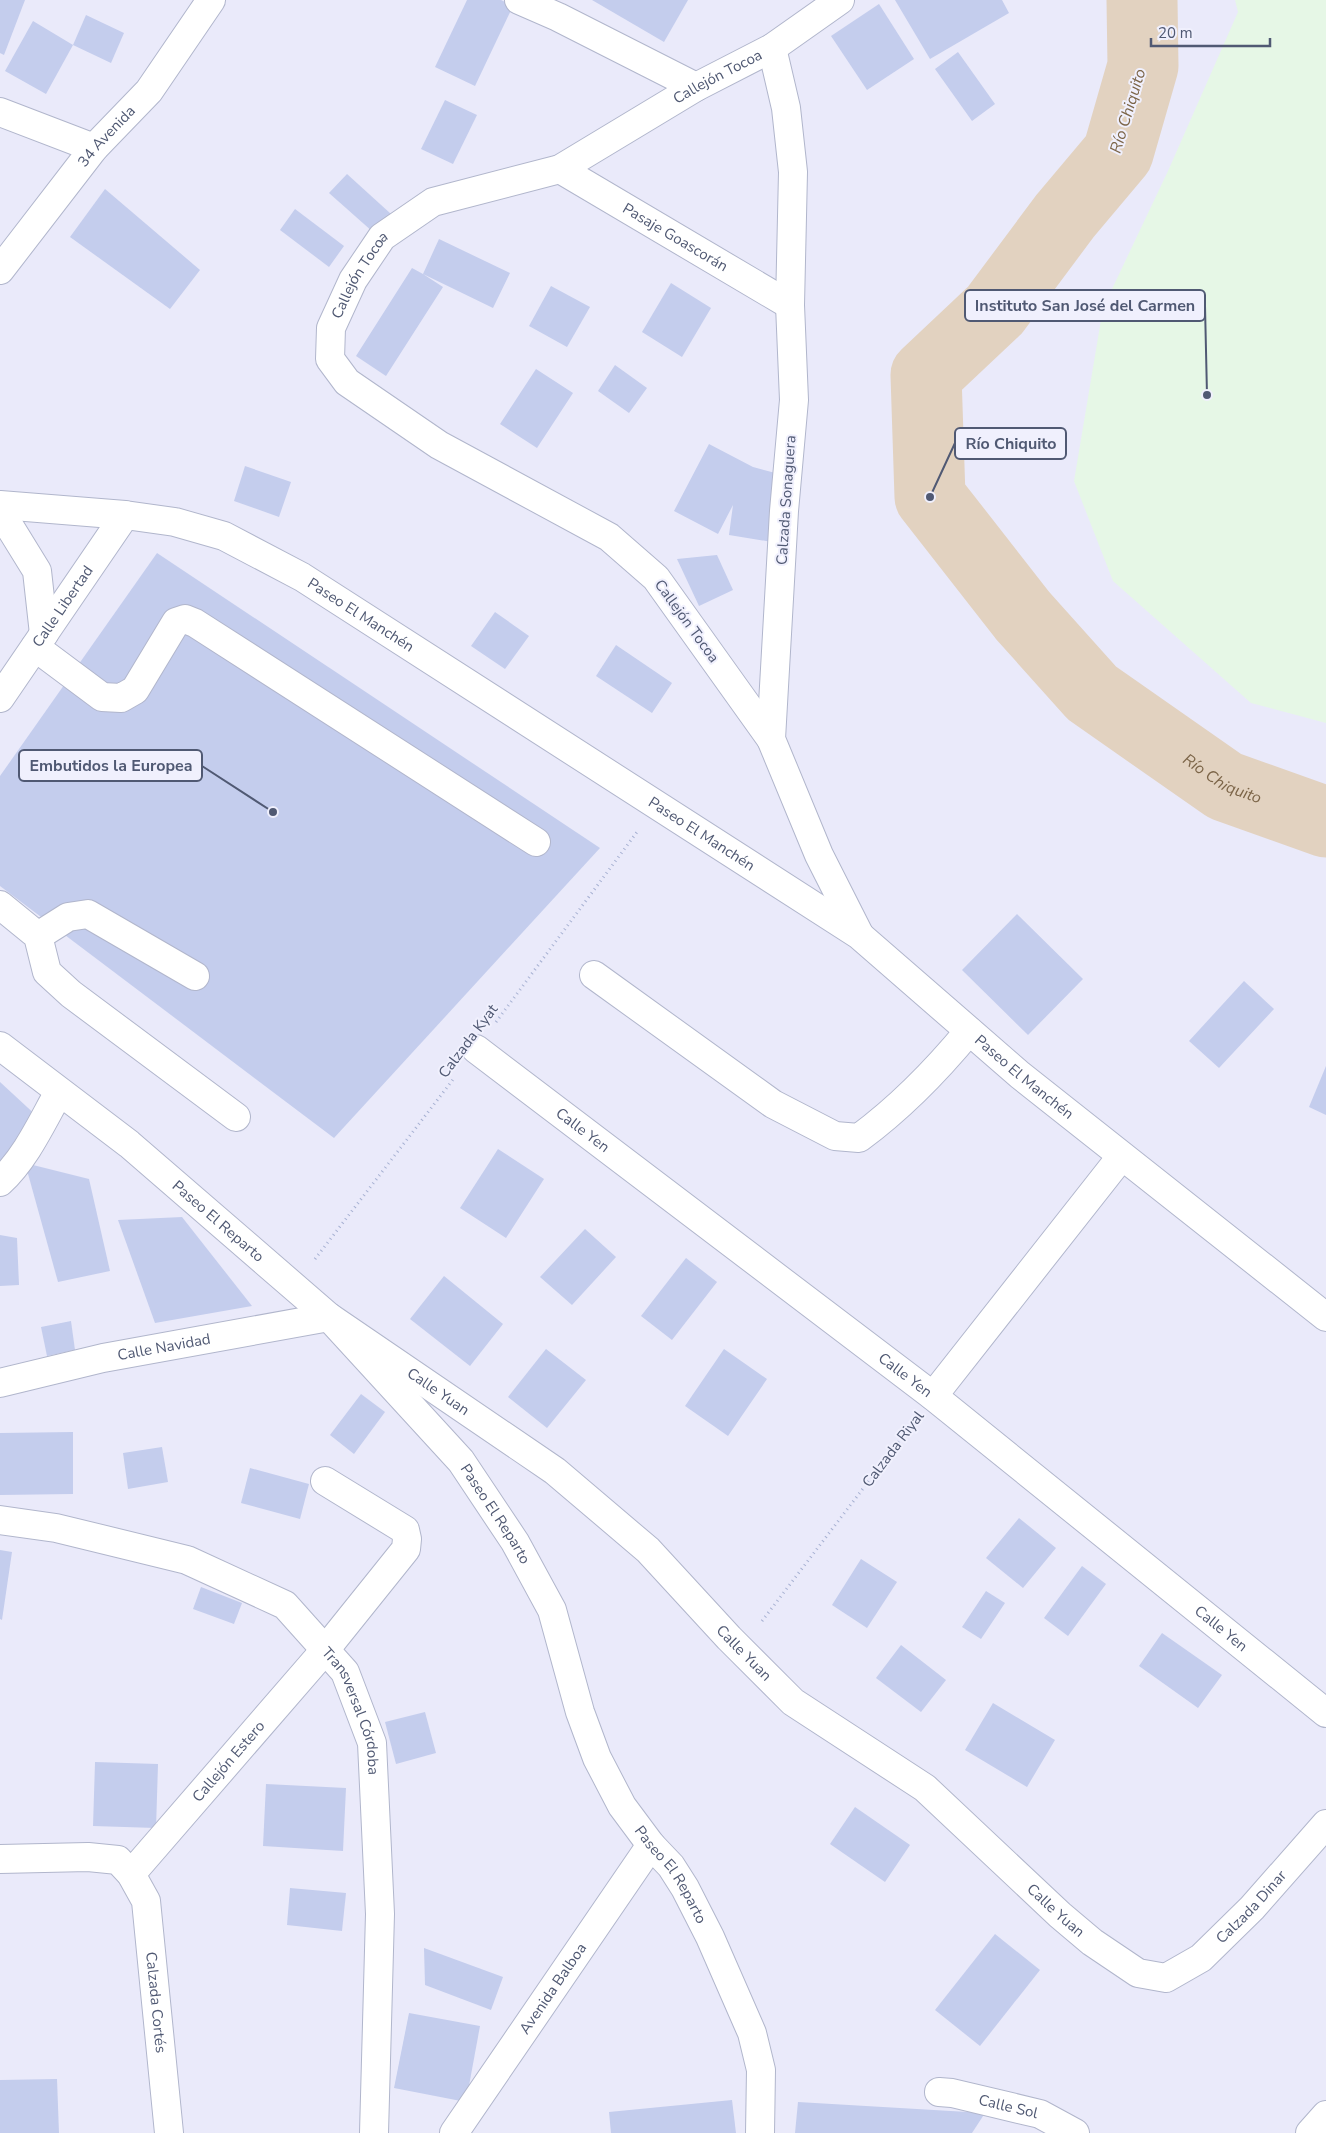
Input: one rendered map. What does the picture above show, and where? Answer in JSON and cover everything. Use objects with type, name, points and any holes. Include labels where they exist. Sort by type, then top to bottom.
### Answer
[{"type":"street","name":"34 Avenida","points":[[0,270],[94,148],[149,91],[211,0]]},
{"type":"street","points":[[519,0],[558,17],[696,88]]},
{"type":"street","name":"Callejón Tocoa","points":[[771,739],[656,578],[615,543],[567,514],[439,445],[347,382],[330,359],[331,328],[352,280],[382,237],[433,202],[560,169],[696,88],[772,48],[840,0]]},
{"type":"street","name":"Calzada Sonaguera","points":[[772,48],[786,108],[793,172],[790,305],[794,400],[784,511],[771,739],[819,855],[859,936]]},
{"type":"street","points":[[0,112],[94,148]]},
{"type":"street","name":"Pasaje Goascorán","points":[[560,169],[790,305]]},
{"type":"street","name":"Paseo El Manchén","points":[[0,505],[125,515],[175,522],[224,536],[302,578],[859,936],[969,1031],[1121,1157],[1326,1317]]},
{"type":"street","points":[[0,511],[37,570],[40,640],[102,697],[121,698],[135,690],[176,622],[185,620],[195,623],[536,842]]},
{"type":"street","name":"Calle Libertad","points":[[0,698],[125,515]]},
{"type":"street","points":[[0,905],[38,936],[48,972],[71,994],[236,1116]]},
{"type":"street","points":[[38,936],[68,917],[88,914],[195,976]]},
{"type":"street","points":[[594,976],[773,1104],[834,1136],[859,1138],[888,1116],[938,1068],[969,1031]]},
{"type":"street","name":"Paseo El Reparto","points":[[0,1046],[129,1144],[329,1317],[461,1461],[515,1542],[552,1610],[580,1712],[597,1758],[622,1806],[651,1845],[671,1866],[685,1888],[710,1937],[752,2033],[761,2070],[760,2133]]},
{"type":"street","name":"Calle Yen","points":[[476,1049],[933,1396],[1326,1713]]},
{"type":"street","points":[[0,1182],[26,1149],[59,1092]]},
{"type":"street","name":"Calzada Riyal","points":[[933,1396],[1121,1157]]},
{"type":"street","name":"Calle Navidad","points":[[0,1383],[102,1358],[329,1317]]},
{"type":"street","name":"Calle Yuan","points":[[329,1317],[555,1471],[648,1550],[740,1649],[794,1702],[925,1788],[1060,1915],[1092,1942],[1138,1973],[1166,1978]]},
{"type":"street","name":"Callejón Estero","points":[[131,1874],[325,1650],[406,1549],[407,1539],[405,1530],[325,1481]]},
{"type":"street","name":"Transversal Córdoba","points":[[0,1520],[56,1528],[187,1560],[285,1605],[346,1672],[372,1743],[380,1914],[374,2133]]},
{"type":"street","name":"Calzada Dinar","points":[[1166,1978],[1201,1958],[1252,1908],[1326,1824]]},
{"type":"street","name":"Avenida Balboa","points":[[454,2133],[651,1845]]},
{"type":"street","points":[[0,1859],[88,1856],[118,1860],[131,1874]]},
{"type":"street","name":"Calzada Cortés","points":[[131,1874],[146,1901],[169,2133]]},
{"type":"street","name":"Calle Sol","points":[[939,2092],[952,2093],[1040,2114],[1075,2133]]},
{"type":"street","points":[[1310,2133],[1326,2115]]},
{"type":"path","name":"Calzada Kyat","points":[[294,1287],[476,1049],[656,805]]},
{"type":"path","name":"Calzada Riyal","points":[[740,1649],[933,1396]]},
{"type":"shaded area","points":[[1235,0],[1326,0],[1326,723],[1251,703],[1113,581],[1074,481],[1103,308],[1168,171],[1238,12]]},
{"type":"building","points":[[0,0],[25,0],[4,55],[0,53]]},
{"type":"building","points":[[467,0],[501,0],[513,6],[475,86],[435,67]]},
{"type":"building","points":[[592,0],[688,0],[664,42]]},
{"type":"building","points":[[895,0],[1002,0],[1009,13],[930,59]]},
{"type":"building","points":[[879,4],[914,59],[867,90],[831,36]]},
{"type":"building","points":[[86,15],[124,33],[111,63],[73,45]]},
{"type":"building","points":[[33,21],[73,45],[46,94],[5,71]]},
{"type":"building","points":[[958,52],[995,104],[972,121],[935,69]]},
{"type":"building","points":[[445,100],[477,115],[453,164],[421,149]]},
{"type":"building","points":[[347,174],[391,214],[373,232],[329,193]]},
{"type":"building","points":[[105,189],[200,270],[170,309],[70,237]]},
{"type":"building","points":[[295,209],[344,246],[329,267],[280,230]]},
{"type":"building","points":[[439,239],[510,273],[493,308],[423,274]]},
{"type":"building","points":[[412,268],[443,287],[386,376],[356,356]]},
{"type":"building","points":[[671,283],[711,308],[682,357],[642,332]]},
{"type":"building","points":[[551,286],[590,307],[567,347],[529,326]]},
{"type":"building","points":[[615,365],[647,388],[629,413],[598,391]]},
{"type":"building","points":[[536,369],[573,393],[537,448],[500,424]]},
{"type":"building","points":[[709,444],[753,467],[783,475],[772,542],[729,535],[733,505],[718,534],[674,511]]},
{"type":"building","points":[[245,466],[291,482],[279,517],[234,501]]},
{"type":"building","points":[[157,553],[600,848],[334,1138],[0,886],[0,776]]},
{"type":"building","points":[[717,555],[733,590],[699,606],[677,559]]},
{"type":"building","points":[[495,612],[529,636],[505,669],[471,646]]},
{"type":"building","points":[[616,645],[672,683],[652,713],[596,676]]},
{"type":"building","points":[[1017,914],[1083,979],[1028,1035],[962,970]]},
{"type":"building","points":[[1244,981],[1274,1009],[1219,1068],[1189,1041]]},
{"type":"building","points":[[1326,1066],[1326,1115],[1309,1107]]},
{"type":"building","points":[[0,1082],[40,1119],[0,1167]]},
{"type":"building","points":[[498,1149],[544,1179],[506,1238],[460,1208]]},
{"type":"building","points":[[25,1163],[89,1179],[110,1271],[58,1282]]},
{"type":"building","points":[[182,1217],[252,1306],[155,1323],[118,1220]]},
{"type":"building","points":[[585,1229],[616,1257],[572,1305],[540,1277]]},
{"type":"building","points":[[0,1235],[17,1238],[19,1285],[0,1286]]},
{"type":"building","points":[[686,1258],[717,1282],[672,1340],[641,1316]]},
{"type":"building","points":[[444,1276],[503,1324],[470,1366],[410,1319]]},
{"type":"building","points":[[71,1321],[75,1350],[47,1356],[41,1327]]},
{"type":"building","points":[[546,1349],[586,1380],[547,1428],[508,1397]]},
{"type":"building","points":[[724,1349],[767,1379],[728,1436],[685,1406]]},
{"type":"building","points":[[361,1394],[385,1412],[354,1454],[330,1435]]},
{"type":"building","points":[[73,1432],[73,1494],[0,1495],[0,1433]]},
{"type":"building","points":[[162,1447],[168,1482],[128,1489],[123,1453]]},
{"type":"building","points":[[250,1468],[309,1484],[300,1519],[241,1503]]},
{"type":"building","points":[[1019,1518],[1056,1548],[1023,1588],[986,1558]]},
{"type":"building","points":[[0,1550],[12,1552],[2,1620],[0,1619]]},
{"type":"building","points":[[861,1559],[897,1582],[867,1628],[832,1605]]},
{"type":"building","points":[[1082,1566],[1106,1584],[1068,1636],[1044,1618]]},
{"type":"building","points":[[201,1587],[242,1603],[234,1624],[193,1609]]},
{"type":"building","points":[[986,1591],[1005,1603],[981,1639],[962,1627]]},
{"type":"building","points":[[1162,1633],[1222,1675],[1198,1708],[1139,1666]]},
{"type":"building","points":[[901,1645],[946,1680],[921,1712],[876,1678]]},
{"type":"building","points":[[993,1703],[1055,1740],[1027,1787],[965,1750]]},
{"type":"building","points":[[425,1712],[436,1753],[396,1764],[385,1722]]},
{"type":"building","points":[[95,1762],[158,1764],[156,1828],[93,1826]]},
{"type":"building","points":[[266,1784],[346,1788],[343,1851],[263,1846]]},
{"type":"building","points":[[855,1807],[910,1845],[885,1882],[830,1844]]},
{"type":"building","points":[[290,1888],[346,1893],[342,1931],[287,1925]]},
{"type":"building","points":[[995,1934],[1040,1970],[980,2046],[935,2010]]},
{"type":"building","points":[[424,1948],[503,1977],[491,2010],[425,1985]]},
{"type":"building","points":[[409,2013],[480,2026],[466,2102],[394,2088]]},
{"type":"building","points":[[57,2079],[59,2133],[0,2133],[0,2080]]},
{"type":"building","points":[[732,2100],[736,2133],[611,2133],[609,2112]]},
{"type":"building","points":[[798,2102],[985,2113],[972,2133],[795,2133]]},
{"type":"waterway","name":"Río Chiquito","points":[[1142,0],[1143,66],[1118,153],[1065,216],[995,310],[926,375],[930,497],[1023,616],[1092,693],[1225,786],[1326,822]]},
{"type":"place","name":"Instituto San José del Carmen","points":[[1207,395]]},
{"type":"place","name":"Río Chiquito","points":[[930,497]]},
{"type":"place","name":"Embutidos la Europea","points":[[273,812]]}]
